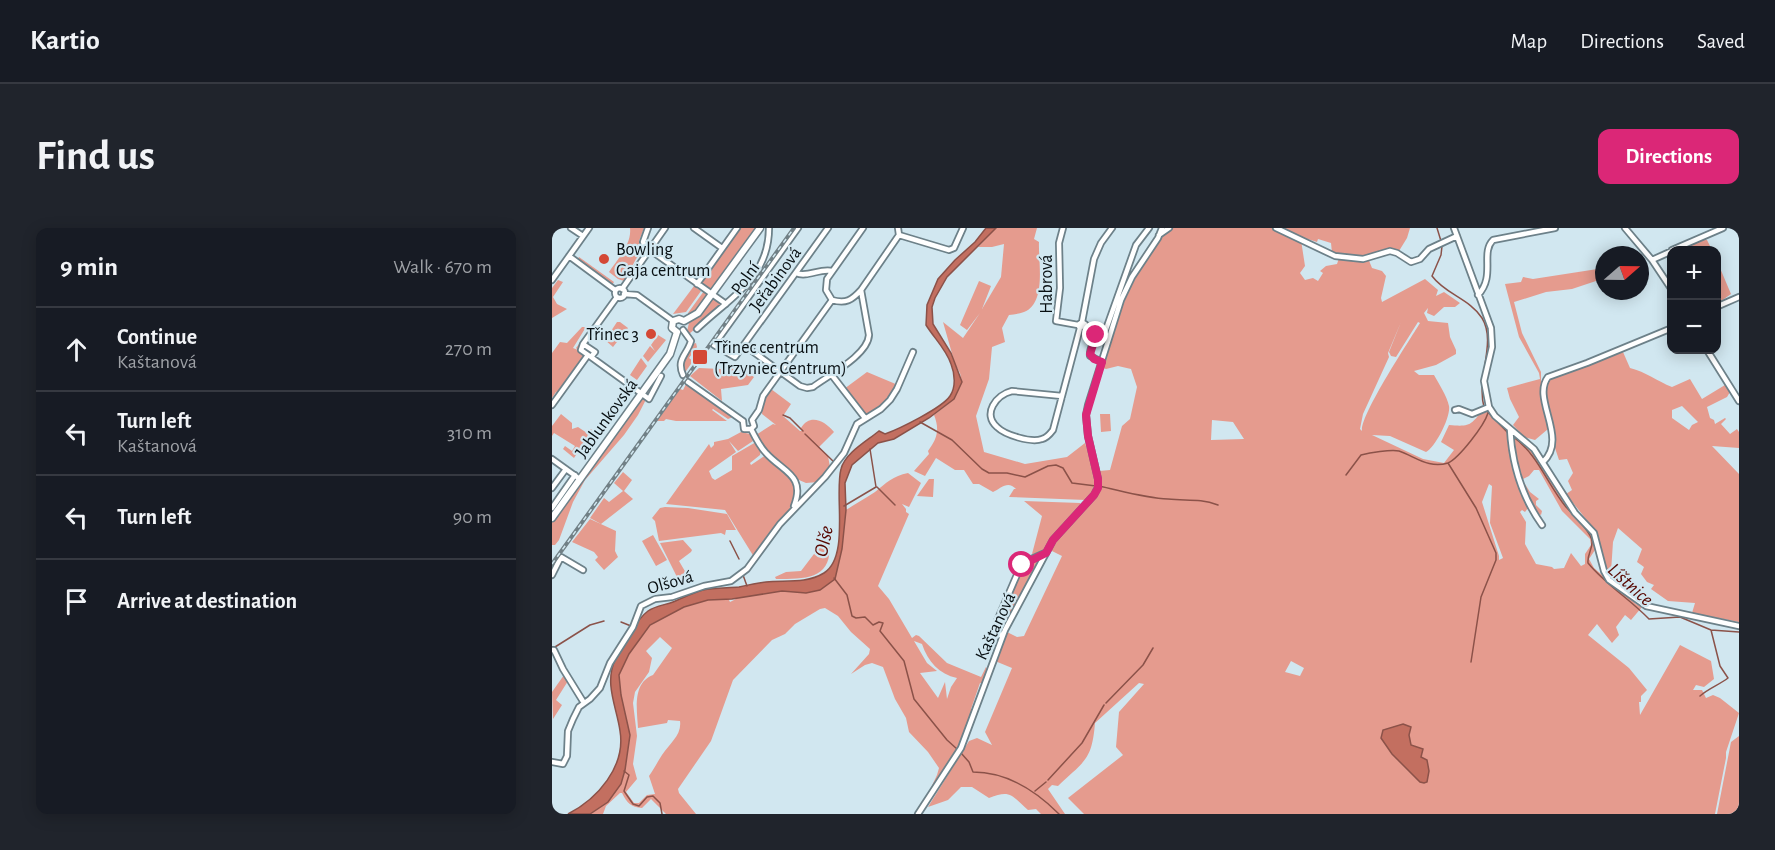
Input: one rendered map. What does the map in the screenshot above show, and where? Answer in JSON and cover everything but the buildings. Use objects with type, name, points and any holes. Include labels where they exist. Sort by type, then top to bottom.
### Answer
[{"type":"main road","points":[[680,331],[672,328],[673,321],[679,319],[684,321],[698,313],[760,228]]},
{"type":"main road","name":"Jablunkovská","points":[[552,518],[578,477],[670,354],[680,331],[685,327],[684,321]]},
{"type":"street","points":[[571,228],[583,237]]},
{"type":"street","points":[[552,280],[589,228]]},
{"type":"street","points":[[648,228],[643,242],[649,250],[726,304]]},
{"type":"street","points":[[661,376],[649,399],[581,350],[617,297],[621,298],[649,250],[665,228]]},
{"type":"street","points":[[694,228],[722,248]]},
{"type":"street","points":[[697,284],[736,228]]},
{"type":"street","points":[[697,328],[740,292],[759,266],[766,255],[769,228]]},
{"type":"street","name":"Polní","points":[[744,345],[735,357],[714,345],[798,228]]},
{"type":"street","name":"Jeřabinová","points":[[744,345],[828,228]]},
{"type":"street","points":[[863,228],[826,283],[827,293],[832,300],[845,302],[852,300],[899,235],[898,228]]},
{"type":"street","points":[[899,235],[949,250],[954,248],[963,228]]},
{"type":"street","name":"Habrová","points":[[1063,228],[1059,243],[1060,288],[1056,321],[1081,325]]},
{"type":"street","points":[[1062,396],[1011,391],[1004,393],[995,401],[991,416],[993,423],[1005,433],[1033,440],[1041,440],[1053,430],[1081,325],[1094,258],[1112,228]]},
{"type":"street","points":[[1105,332],[1136,245],[1149,228]]},
{"type":"street","name":"Kaštanová","points":[[918,814],[961,748],[1002,637],[1053,540],[1098,488],[1086,415],[1121,300],[1132,277],[1162,228]]},
{"type":"street","points":[[1159,235],[1169,228]]},
{"type":"street","points":[[1276,228],[1335,256],[1363,259],[1390,251],[1411,262],[1420,259],[1429,249],[1457,236]]},
{"type":"street","points":[[1454,228],[1489,320],[1493,338],[1484,381],[1489,408],[1534,449],[1575,513],[1594,533],[1604,571],[1610,580],[1646,606],[1739,626]]},
{"type":"street","points":[[1478,295],[1483,290],[1489,273],[1488,247],[1492,240],[1555,228]]},
{"type":"street","points":[[1625,228],[1652,260],[1667,284]]},
{"type":"street","points":[[1683,246],[1723,228]]},
{"type":"street","points":[[1652,260],[1667,253]]},
{"type":"street","points":[[569,256],[615,290],[637,295],[673,321]]},
{"type":"street","points":[[796,273],[801,275],[832,271]]},
{"type":"street","points":[[615,290],[617,297]]},
{"type":"street","points":[[744,345],[800,386],[813,387],[861,352],[869,342],[864,296],[861,290]]},
{"type":"street","points":[[1721,305],[1739,297]]},
{"type":"street","points":[[751,429],[754,424],[752,420],[759,410],[763,396],[832,300]]},
{"type":"street","points":[[1081,325],[1092,328],[1096,334],[1089,351],[1090,356],[1102,362]]},
{"type":"street","points":[[1543,462],[1551,451],[1552,442],[1543,391],[1548,377],[1667,330]]},
{"type":"street","points":[[680,331],[691,341],[681,359],[682,375]]},
{"type":"street","name":"Olšová","points":[[552,762],[563,764],[567,756],[568,731],[573,719],[584,703],[600,688],[610,663],[633,627],[641,606],[655,599],[672,597],[735,579],[750,566],[766,541],[844,453],[857,424],[881,409],[894,394],[913,352]]},
{"type":"street","points":[[1710,354],[1739,401]]},
{"type":"street","points":[[552,405],[590,356]]},
{"type":"street","points":[[831,374],[865,417]]},
{"type":"street","points":[[687,382],[743,421],[744,429],[751,429]]},
{"type":"street","points":[[1455,410],[1459,409],[1472,414],[1489,408]]},
{"type":"street","points":[[743,421],[747,418],[752,420]]},
{"type":"street","points":[[751,429],[766,454],[788,471],[796,481],[798,491],[793,509]]},
{"type":"street","points":[[1510,429],[1513,463],[1531,510],[1542,525]]},
{"type":"street","points":[[552,459],[578,477],[552,508]]},
{"type":"street","points":[[552,488],[566,469]]},
{"type":"street","points":[[1002,637],[998,631],[997,621],[1019,570],[1027,561],[1046,553]]},
{"type":"street","points":[[552,575],[561,557],[583,570]]},
{"type":"street","points":[[553,648],[584,703]]},
{"type":"shaded area","points":[[630,228],[644,228],[639,241],[643,250],[624,281],[609,272],[629,240]]},
{"type":"shaded area","points":[[739,228],[757,228],[712,291],[699,283]]},
{"type":"shaded area","points":[[986,228],[996,228],[947,277],[932,307],[933,324],[951,353],[962,382],[954,399],[929,418],[894,439],[878,443],[852,465],[845,483],[846,510],[842,549],[835,579],[820,590],[806,593],[782,591],[732,599],[708,600],[684,607],[650,625],[629,654],[619,675],[630,735],[621,784],[608,802],[590,814],[568,814],[599,791],[614,769],[621,744],[612,696],[612,669],[625,641],[648,611],[703,590],[810,579],[824,573],[832,565],[837,554],[839,540],[839,480],[843,463],[857,448],[879,431],[885,434],[920,418],[945,401],[952,392],[954,380],[952,368],[946,353],[926,325],[927,305],[938,279]]},
{"type":"shaded area","points":[[996,228],[1037,228],[1034,239],[1039,242],[1040,281],[1036,300],[1031,307],[1022,313],[1009,315],[1002,328],[1005,342],[992,347],[989,379],[976,416],[984,452],[1025,464],[1067,457],[1085,443],[1095,480],[1091,494],[1086,500],[1009,497],[1016,489],[1013,486],[1004,486],[993,492],[979,484],[973,484],[964,470],[955,470],[936,458],[925,476],[914,471],[929,454],[928,451],[934,442],[937,425],[934,415],[954,399],[962,382],[943,322],[963,338],[980,313],[967,330],[960,325],[979,281],[991,286],[982,309],[1001,277],[1004,244],[978,247]]},
{"type":"shaded area","points":[[1160,228],[1410,228],[1399,251],[1386,251],[1363,258],[1332,253],[1331,243],[1318,239],[1317,242],[1292,234],[1301,240],[1305,266],[1300,273],[1305,280],[1313,278],[1318,281],[1323,273],[1320,271],[1326,266],[1337,264],[1339,258],[1352,261],[1368,258],[1372,268],[1382,271],[1386,276],[1382,302],[1425,279],[1438,290],[1436,296],[1444,292],[1460,303],[1455,307],[1444,307],[1434,316],[1427,313],[1428,308],[1424,313],[1428,321],[1448,323],[1456,354],[1436,365],[1414,371],[1419,375],[1434,375],[1448,402],[1448,417],[1438,439],[1426,452],[1390,436],[1372,435],[1423,459],[1444,463],[1454,450],[1441,442],[1449,425],[1470,424],[1484,408],[1489,409],[1509,430],[1511,462],[1528,508],[1525,512],[1522,510],[1520,512],[1526,522],[1525,544],[1536,564],[1554,569],[1564,568],[1571,553],[1581,566],[1585,564],[1585,554],[1591,545],[1590,539],[1562,511],[1539,470],[1534,470],[1523,479],[1519,474],[1514,459],[1513,435],[1531,448],[1562,497],[1592,533],[1597,547],[1589,559],[1594,568],[1642,607],[1631,620],[1625,615],[1616,627],[1619,635],[1612,643],[1597,624],[1588,635],[1629,668],[1647,690],[1639,702],[1640,715],[1680,645],[1711,661],[1714,679],[1704,687],[1696,685],[1693,690],[1702,690],[1706,698],[1713,695],[1720,698],[1739,713],[1726,752],[1715,814],[1084,814],[1068,798],[1123,755],[1116,747],[1119,712],[1144,684],[1139,683],[1095,723],[1092,745],[1080,765],[1058,786],[1052,785],[1048,789],[1065,814],[1041,814],[1036,809],[1028,810],[1011,795],[1002,794],[989,798],[972,787],[961,787],[948,800],[928,807],[969,741],[977,738],[992,745],[985,732],[1012,668],[995,661],[1007,632],[1017,637],[1024,636],[1062,556],[1050,550],[1072,522],[1097,497],[1102,488],[1099,471],[1110,470],[1122,426],[1130,419],[1137,387],[1131,369],[1118,366],[1103,368],[1118,314]],"holes":[[[1401,322],[1389,352],[1391,356],[1396,357],[1418,322],[1420,323],[1377,395],[1363,423],[1362,431],[1360,429],[1363,414],[1389,357],[1388,353]],[[1212,420],[1233,422],[1244,439],[1211,440]],[[1489,484],[1492,486],[1490,523],[1503,558],[1499,560],[1482,502]],[[1291,661],[1304,668],[1300,676],[1285,672]]]},
{"type":"shaded area","points":[[1703,238],[1710,246],[1685,246]]},
{"type":"shaded area","points":[[579,257],[614,282],[612,285],[577,260]]},
{"type":"shaded area","points":[[1595,269],[1595,281],[1514,302],[1522,333],[1541,372],[1541,392],[1548,429],[1535,440],[1524,437],[1513,425],[1519,417],[1507,388],[1540,379],[1519,337],[1505,284],[1521,282],[1523,277],[1533,279]]},
{"type":"shaded area","points":[[1721,270],[1731,294],[1721,301]]},
{"type":"shaded area","points":[[558,280],[563,282],[553,297],[557,304],[567,309],[552,318],[552,288]]},
{"type":"shaded area","points":[[694,286],[701,291],[686,312],[673,314]]},
{"type":"shaded area","points":[[704,291],[708,295],[699,309],[689,316],[688,313]]},
{"type":"shaded area","points":[[713,299],[723,305],[689,334],[687,331],[689,323]]},
{"type":"shaded area","points":[[617,322],[628,328],[613,347],[605,340]]},
{"type":"shaded area","points":[[582,327],[586,327],[573,348],[578,350],[576,348],[582,340],[585,340],[579,350],[583,358],[560,391],[556,392],[552,398],[552,353],[560,342],[567,343]]},
{"type":"shaded area","points":[[658,335],[666,340],[648,362],[643,356],[650,346],[655,351],[651,345]]},
{"type":"shaded area","points":[[696,343],[697,347],[689,358],[693,361],[684,374],[685,358],[693,344]]},
{"type":"shaded area","points":[[1623,352],[1630,368],[1672,387],[1690,379],[1702,399],[1725,385],[1730,392],[1727,397],[1707,407],[1710,418],[1715,424],[1725,418],[1721,424],[1730,434],[1737,429],[1739,432],[1739,448],[1712,446],[1739,474],[1739,622],[1692,613],[1695,603],[1668,601],[1651,589],[1654,585],[1647,582],[1641,574],[1644,567],[1637,562],[1642,549],[1618,528],[1613,542],[1609,576],[1597,533],[1566,494],[1572,490],[1568,481],[1573,473],[1567,459],[1559,460],[1554,445],[1544,391],[1548,379]],"holes":[[[1682,406],[1698,422],[1689,430],[1672,418],[1672,410]]]},
{"type":"shaded area","points":[[641,358],[647,366],[637,380],[630,375]]},
{"type":"shaded area","points":[[725,363],[733,363],[754,377],[748,385],[721,389],[722,401],[690,376],[699,368],[721,369]]},
{"type":"shaded area","points":[[867,372],[898,385],[881,408],[868,415],[844,389]]},
{"type":"shaded area","points":[[655,382],[638,415],[624,435],[585,480],[573,502],[559,540],[552,545],[552,522],[639,400]]},
{"type":"shaded area","points":[[686,384],[733,417],[728,419],[713,409],[727,421],[666,419],[657,421]]},
{"type":"shaded area","points":[[771,389],[791,404],[783,416],[800,431],[805,423],[818,420],[834,432],[819,447],[828,456],[830,467],[818,482],[806,483],[799,480],[767,452],[756,435],[773,424],[776,425],[762,414],[763,400]]},
{"type":"shaded area","points":[[561,414],[572,423],[572,429],[578,427],[587,433],[589,429],[593,430],[590,435],[588,434],[574,458],[563,449],[565,446],[572,451],[575,446],[554,433],[552,436],[552,426]]},
{"type":"shaded area","points":[[1100,414],[1110,414],[1111,431],[1101,432]]},
{"type":"shaded area","points":[[741,432],[750,434],[753,441],[738,451],[729,441],[736,452],[709,471],[712,478],[715,480],[732,470],[732,456],[756,442],[761,450],[760,455],[750,463],[751,465],[766,455],[791,476],[796,489],[793,505],[766,537],[754,557],[725,510],[666,504],[709,444],[711,448],[714,442],[728,439]]},
{"type":"shaded area","points":[[623,472],[632,480],[624,491],[633,499],[601,524],[590,518],[604,498],[609,502],[623,491],[614,483]]},
{"type":"shaded area","points":[[908,473],[921,483],[909,507],[902,504],[909,514],[878,586],[889,599],[912,638],[919,636],[947,663],[981,677],[986,667],[987,669],[980,683],[960,746],[929,795],[939,768],[909,732],[906,718],[895,699],[883,667],[872,663],[851,674],[869,654],[870,649],[851,632],[838,616],[825,608],[795,624],[785,634],[772,640],[733,680],[711,741],[678,789],[696,814],[666,814],[651,799],[642,808],[635,807],[620,793],[606,806],[603,814],[590,814],[608,802],[625,770],[630,735],[619,675],[629,654],[650,625],[684,607],[715,598],[728,598],[730,602],[762,593],[782,591],[806,593],[835,579],[842,549],[846,510],[890,480]],"holes":[[[660,637],[672,648],[653,675],[642,684],[639,691],[637,698],[638,728],[667,723],[668,720],[680,721],[680,726],[677,735],[649,776],[655,794],[647,795],[639,803],[634,803],[626,792],[637,779],[633,764],[637,736],[633,703],[635,692],[649,672],[652,658],[646,651]],[[914,641],[922,644],[931,662],[940,670],[957,678],[947,699],[945,682],[938,698],[920,673],[937,671],[927,663]]]},
{"type":"shaded area","points":[[929,479],[934,479],[933,497],[917,496]]},
{"type":"shaded area","points":[[1523,481],[1530,492],[1539,499],[1536,505],[1542,511],[1541,515],[1534,511],[1520,482]]},
{"type":"shaded area","points":[[1024,501],[1080,503],[1081,505],[1054,536],[1043,553],[1032,554],[1042,516]]},
{"type":"shaded area","points":[[660,508],[727,514],[736,530],[726,530],[725,535],[721,533],[659,541],[655,521],[652,518]]},
{"type":"shaded area","points":[[590,519],[616,531],[615,551],[618,557],[604,570],[595,560],[598,557],[594,552],[572,542]]},
{"type":"shaded area","points":[[653,535],[667,560],[656,566],[642,541]]},
{"type":"shaded area","points":[[829,539],[827,562],[823,569],[808,577],[776,579],[775,577],[786,572],[801,571]]},
{"type":"shaded area","points":[[683,540],[692,550],[679,561],[686,573],[677,577],[660,543]]},
{"type":"shaded area","points":[[1040,557],[1002,631],[999,630],[999,620],[1025,564]]},
{"type":"shaded area","points":[[564,675],[568,681],[556,700],[562,705],[553,719],[552,692]]},
{"type":"shaded area","points":[[1403,724],[1411,727],[1409,735],[1411,745],[1423,749],[1421,757],[1427,760],[1429,771],[1427,782],[1420,782],[1392,754],[1381,738],[1383,730]]},
{"type":"shaded area","points":[[1739,736],[1739,814],[1717,814],[1731,742]]},
{"type":"waterway","name":"Líštnice","points":[[1437,228],[1441,241]]},
{"type":"waterway","name":"Líštnice","points":[[1442,246],[1441,255],[1432,276],[1477,311],[1486,328],[1488,338],[1482,384],[1484,407]]},
{"type":"waterway","name":"Líštnice","points":[[1487,411],[1508,433]]},
{"type":"waterway","points":[[1471,662],[1481,597],[1496,560],[1496,553],[1476,508],[1448,463],[1471,441],[1488,413]]},
{"type":"waterway","points":[[783,415],[790,418],[803,431]]},
{"type":"waterway","points":[[920,422],[952,440],[989,473],[1007,473],[1025,477],[1048,466],[1056,465],[1063,468],[1072,483],[1096,486]]},
{"type":"waterway","points":[[805,434],[834,462]]},
{"type":"waterway","name":"Líštnice","points":[[1512,436],[1529,451],[1559,498],[1591,537],[1588,563],[1649,619],[1680,617],[1711,630],[1739,632]]},
{"type":"waterway","points":[[844,506],[876,487],[870,449]]},
{"type":"waterway","points":[[1346,475],[1361,455],[1391,450],[1435,465],[1448,463]]},
{"type":"waterway","points":[[1099,486],[1151,497],[1218,505]]},
{"type":"waterway","points":[[877,487],[895,505]]},
{"type":"waterway","points":[[730,541],[739,559]]},
{"type":"waterway","points":[[743,575],[747,586]]},
{"type":"waterway","points":[[834,578],[847,595],[852,616],[865,617],[873,625],[883,623],[880,631],[904,661],[914,699],[957,749]]},
{"type":"waterway","points":[[555,647],[590,625],[604,621]]},
{"type":"waterway","points":[[621,622],[631,626]]},
{"type":"waterway","points":[[1700,696],[1728,678],[1720,666],[1711,630]]},
{"type":"waterway","points":[[1106,703],[1143,665],[1153,648]]},
{"type":"waterway","points":[[1048,780],[1082,743],[1104,705]]},
{"type":"waterway","points":[[961,753],[969,762],[973,772],[997,775],[1020,784],[1040,797],[1059,814]]},
{"type":"waterway","points":[[624,771],[629,775],[624,791],[633,804],[639,806],[647,797],[653,796],[660,803],[662,814]]},
{"type":"waterway","points":[[1035,791],[1046,782]]},
{"type":"railway","points":[[552,564],[794,228]]},
{"type":"place","name":"Bowling Gaja centrum","points":[[604,259]]},
{"type":"place","name":"Třinec 3","points":[[651,334]]},
{"type":"place","name":"Třinec centrum (Trzyniec Centrum)","points":[[700,357]]},
{"type":"route","points":[[1022,565],[1046,553],[1053,540],[1098,488],[1086,424],[1088,405],[1102,362],[1091,357],[1089,351],[1096,335]]},
{"type":"water label","name":"Olše","points":[[823,541]]}]
